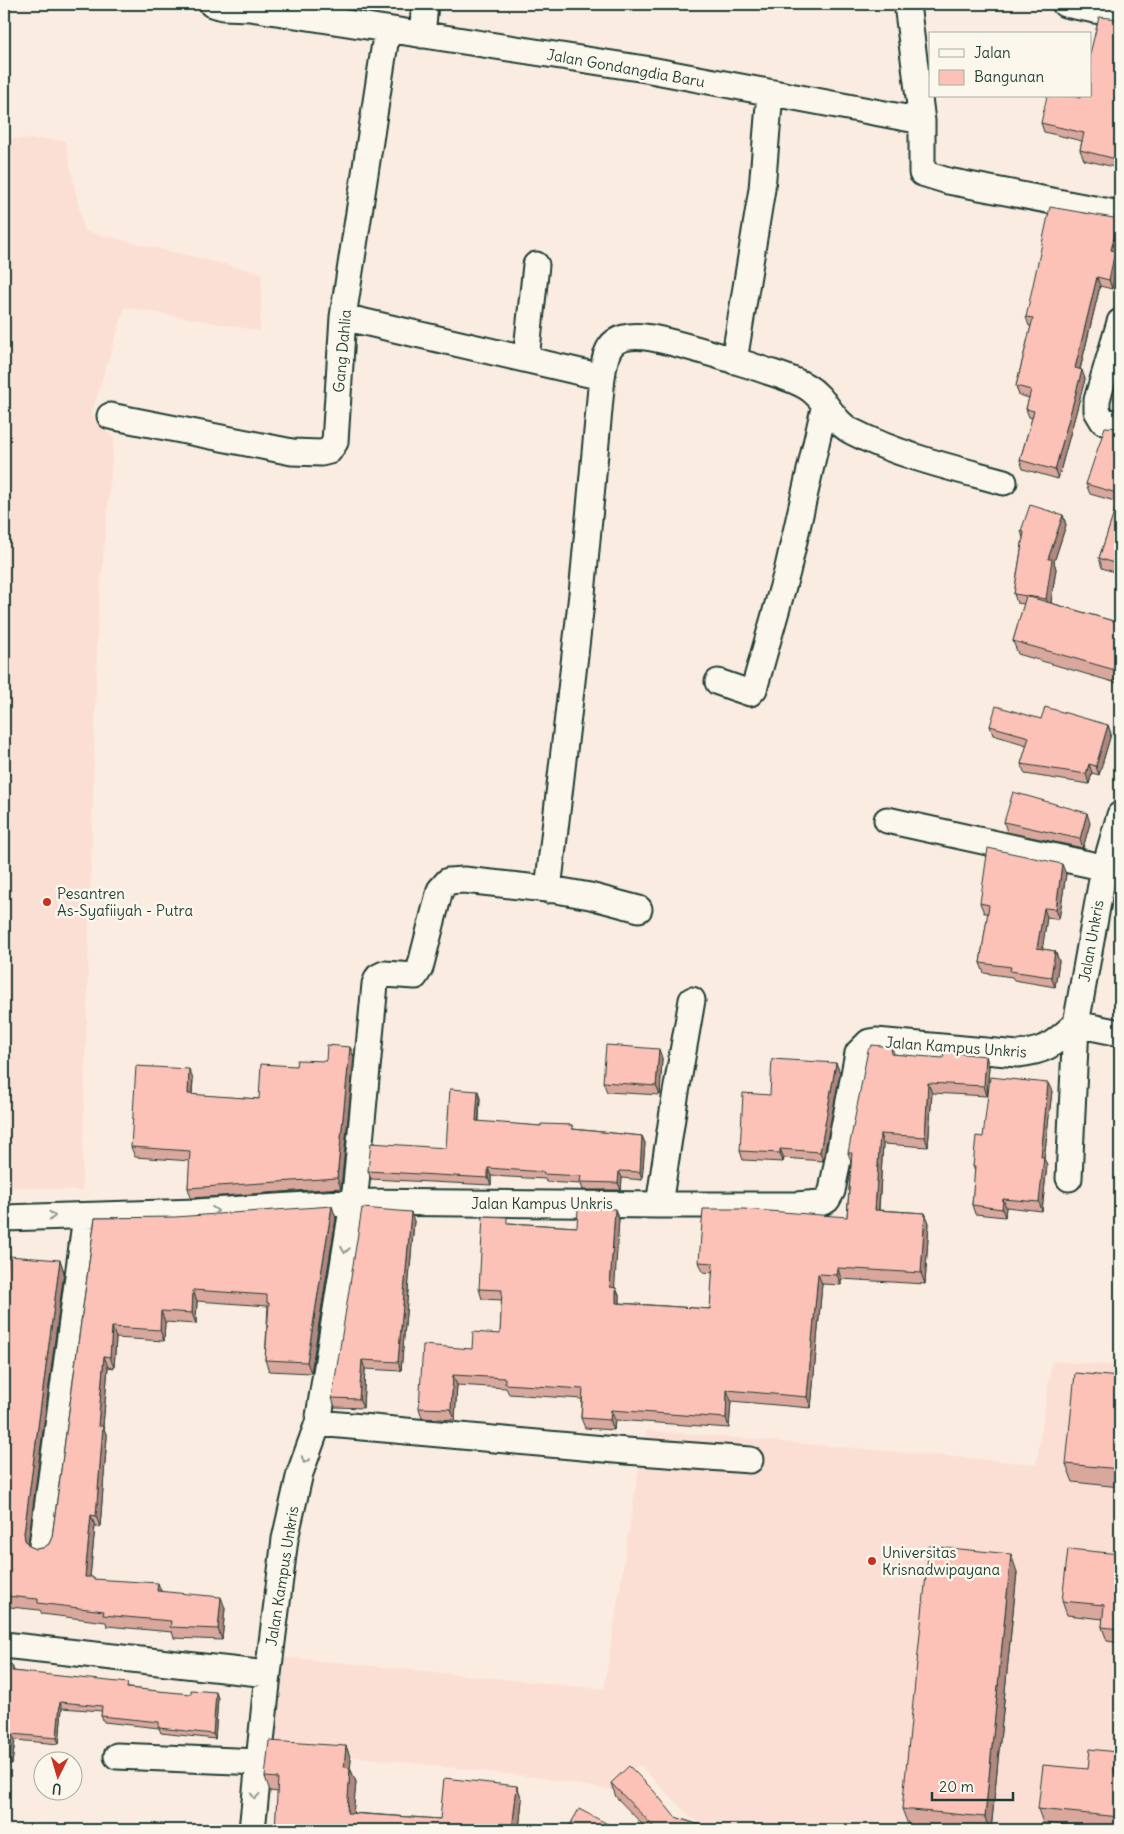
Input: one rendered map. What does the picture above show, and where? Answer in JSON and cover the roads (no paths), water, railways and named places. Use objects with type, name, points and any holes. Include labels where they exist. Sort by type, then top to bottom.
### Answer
[{"type":"street","name":"Jalan Gondangdia Baru","points":[[212,4],[250,8],[645,69],[922,121]]},
{"type":"street","points":[[422,35],[425,4]]},
{"type":"street","points":[[908,4],[922,121],[922,173],[948,181],[1120,214]]},
{"type":"street","points":[[1065,4],[1120,15]]},
{"type":"street","name":"Gang Dahlia","points":[[110,416],[292,452],[321,454],[329,451],[335,442],[343,317],[388,30]]},
{"type":"street","points":[[734,360],[762,189],[770,93]]},
{"type":"street","points":[[526,359],[536,265]]},
{"type":"street","points":[[343,317],[602,377]]},
{"type":"street","points":[[1120,322],[1097,400],[1096,411],[1103,421],[1120,424]]},
{"type":"street","points":[[548,890],[582,594],[602,377],[609,349],[615,342],[628,337],[651,338],[734,360],[794,380],[809,388],[850,431],[917,457],[1004,482]]},
{"type":"street","points":[[718,682],[750,693],[754,689],[787,572],[825,404]]},
{"type":"street","name":"Jalan Unkris","points":[[1068,1178],[1076,1024],[1112,870],[1120,815]]},
{"type":"street","points":[[887,820],[1112,870]]},
{"type":"street","points":[[4,1218],[197,1212],[354,1202],[375,984],[378,977],[384,974],[415,976],[420,968],[440,890],[448,881],[464,880],[590,896],[639,909]]},
{"type":"street","points":[[659,1205],[674,1098],[692,1000]]},
{"type":"street","points":[[1076,1024],[1120,1033]]},
{"type":"street","name":"Jalan Kampus Unkris","points":[[252,1830],[261,1733],[284,1539],[300,1472],[318,1423],[354,1202],[659,1205],[796,1205],[820,1203],[827,1200],[832,1191],[858,1053],[870,1042],[1018,1054],[1037,1052],[1054,1042],[1076,1024]]},
{"type":"street","points":[[42,1546],[86,1216]]},
{"type":"street","points":[[318,1423],[626,1451],[750,1460]]},
{"type":"street","points":[[4,1645],[268,1674]]},
{"type":"street","points":[[117,1756],[259,1762]]},
{"type":"place","name":"Pesantren As-Syafiiyah - Putra","points":[[47,902]]},
{"type":"place","name":"Universitas Krisnadwipayana","points":[[872,1561]]}]
